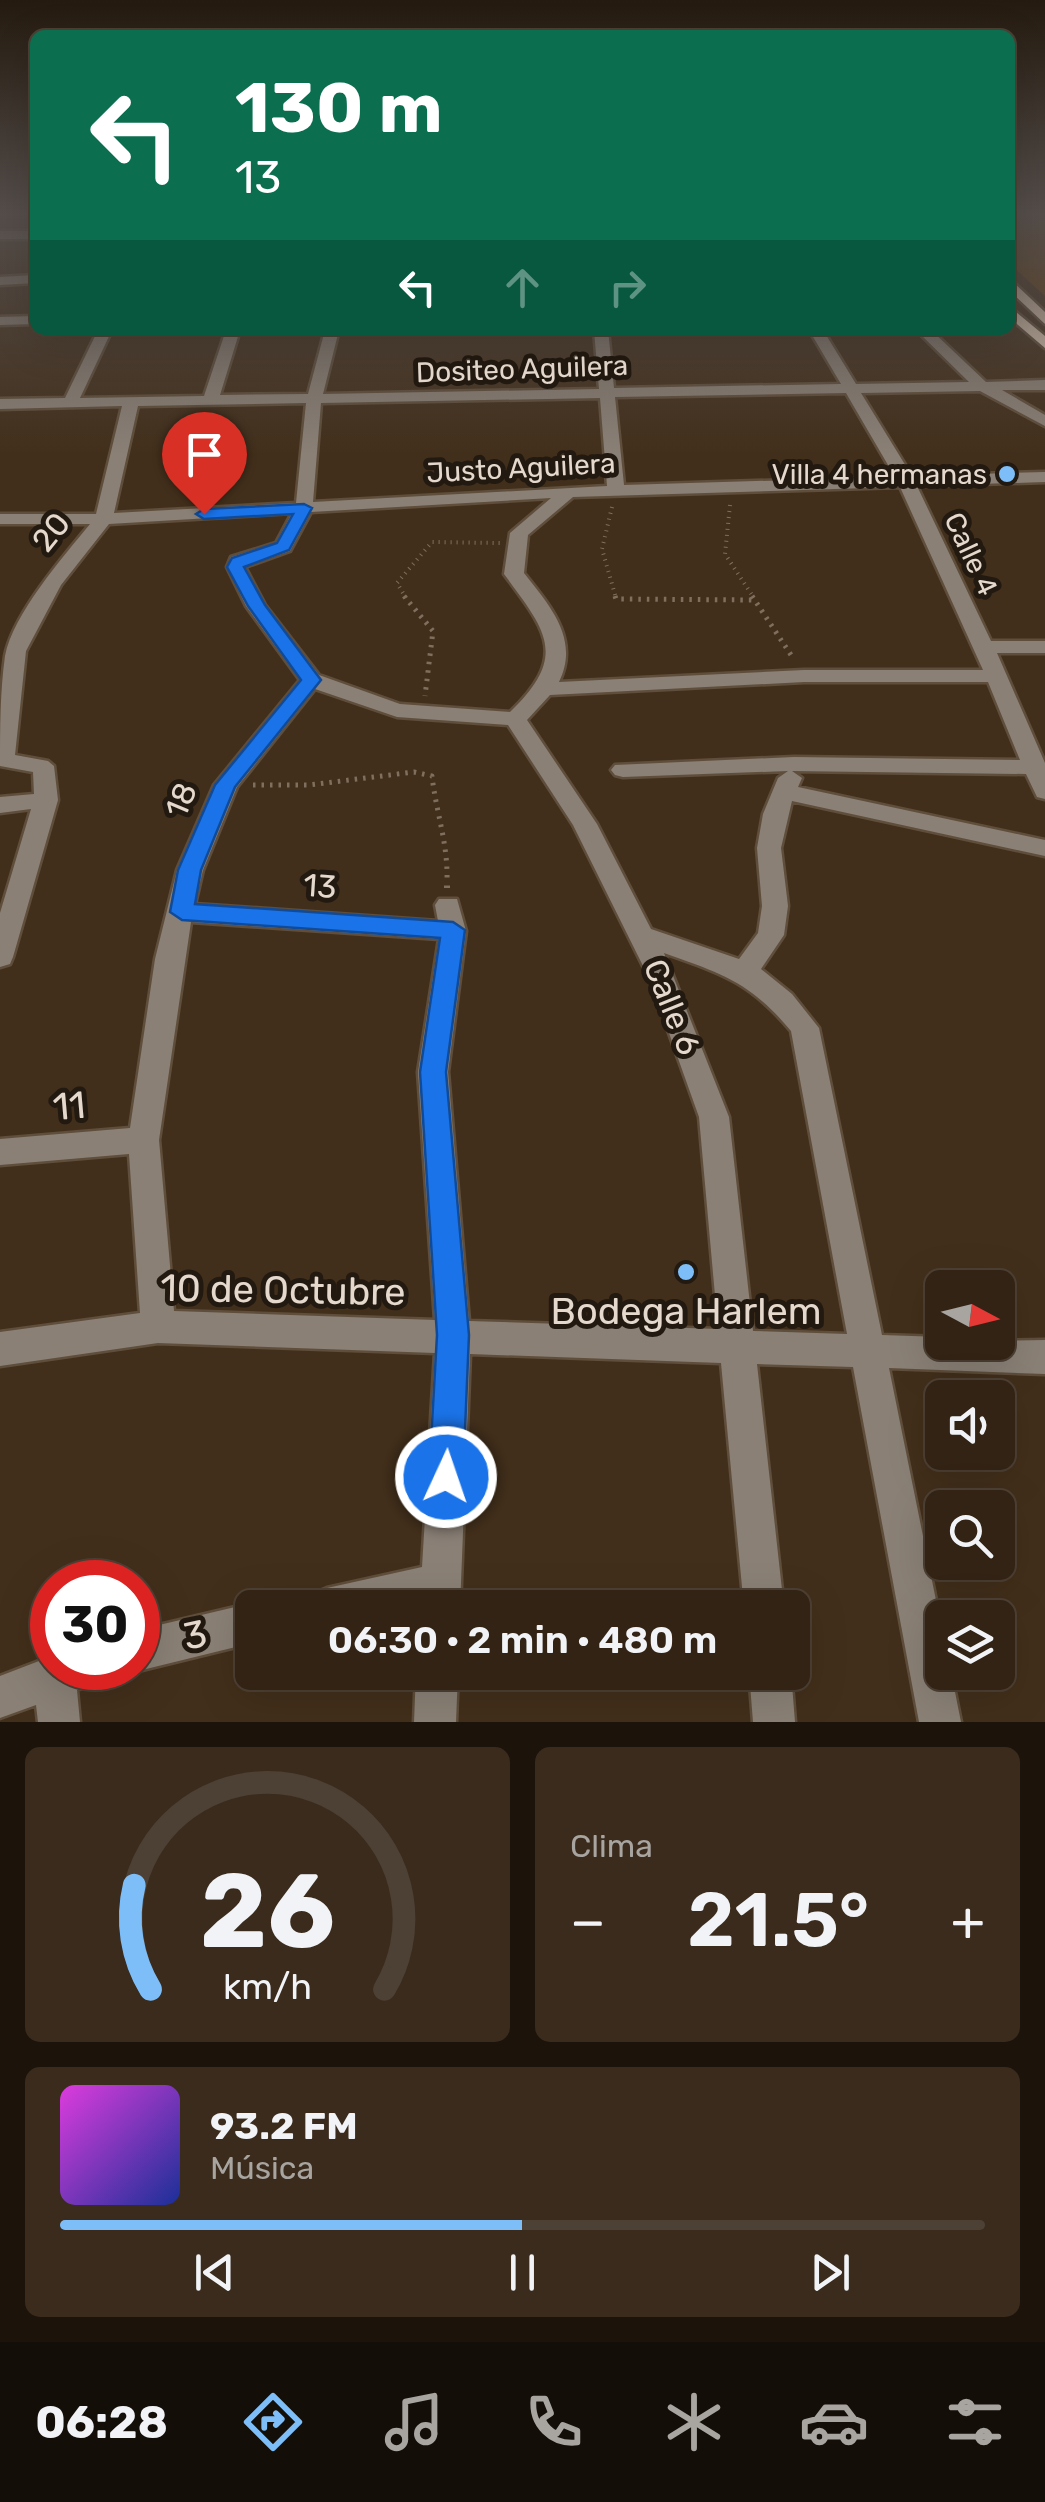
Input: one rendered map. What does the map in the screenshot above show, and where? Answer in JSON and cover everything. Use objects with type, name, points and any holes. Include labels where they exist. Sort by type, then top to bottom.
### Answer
[{"type":"main road","points":[[1021,294],[1045,320]]},
{"type":"main road","points":[[1015,316],[1045,344]]},
{"type":"street","points":[[0,320],[30,320]]},
{"type":"street","points":[[70,403],[103,335]]},
{"type":"street","points":[[210,402],[231,335]]},
{"type":"street","points":[[331,335],[314,400],[304,508],[284,547],[238,561],[236,567],[256,606],[311,680],[397,710],[515,718],[546,688],[560,656],[553,622],[514,574],[519,533],[569,492]]},
{"type":"street","points":[[602,335],[616,491]]},
{"type":"street","name":"Calle 4","points":[[819,335],[906,480],[1045,792]]},
{"type":"street","points":[[928,335],[982,385],[1045,421]]},
{"type":"street","name":"Dositeo Aguilera","points":[[0,404],[1045,385]]},
{"type":"street","name":"20","points":[[46,800],[46,771],[40,766],[2,759],[16,652],[52,583],[104,519],[132,403]]},
{"type":"street","name":"Justo Aguilera","points":[[0,520],[104,519],[569,492],[1045,477]]},
{"type":"street","points":[[984,648],[1045,647]]},
{"type":"street","points":[[546,688],[804,676],[996,676]]},
{"type":"street","name":"18","points":[[158,1327],[144,1140],[170,959],[190,870],[226,785],[311,680]]},
{"type":"street","name":"Calle 6","points":[[515,718],[585,824],[664,980],[714,1117],[762,1590]]},
{"type":"street","points":[[623,770],[794,764],[1036,767]]},
{"type":"street","points":[[745,970],[770,935],[775,906],[769,848],[775,814],[794,764]]},
{"type":"street","points":[[786,792],[1045,848]]},
{"type":"street","points":[[0,804],[46,800],[1,951]]},
{"type":"street","name":"13","points":[[182,912],[451,918]]},
{"type":"street","points":[[440,1590],[453,1335],[433,1072],[451,918]]},
{"type":"street","points":[[641,935],[745,970],[805,1028],[940,1722]]},
{"type":"street","name":"11","points":[[0,1152],[144,1140]]},
{"type":"street","name":"10 de Octubre","points":[[0,1350],[158,1327],[453,1335],[740,1350],[1045,1357]]},
{"type":"street","name":"3","points":[[160,1645],[235,1627]]},
{"type":"street","points":[[0,1697],[30,1686]]},
{"type":"street","points":[[59,1722],[64,1690]]},
{"type":"street","points":[[435,1722],[436,1690]]},
{"type":"street","points":[[771,1690],[774,1722]]},
{"type":"path","points":[[732,487],[725,554],[804,676]]},
{"type":"path","points":[[616,491],[602,549],[616,598],[754,600]]},
{"type":"path","points":[[418,711],[428,689],[427,662],[433,631],[412,609],[397,583],[432,542],[518,543]]},
{"type":"path","points":[[226,785],[309,785],[414,772],[432,776],[436,809],[448,844],[451,918]]},
{"type":"place","name":"Villa 4 hermanas","points":[[1007,474]]},
{"type":"place","name":"Bodega Harlem","points":[[686,1272]]},
{"type":"route","points":[[204,514],[304,508],[284,547],[238,561],[236,567],[256,606],[311,680],[226,785],[190,870],[182,912],[453,930],[433,1072],[453,1335],[446,1477]]}]
